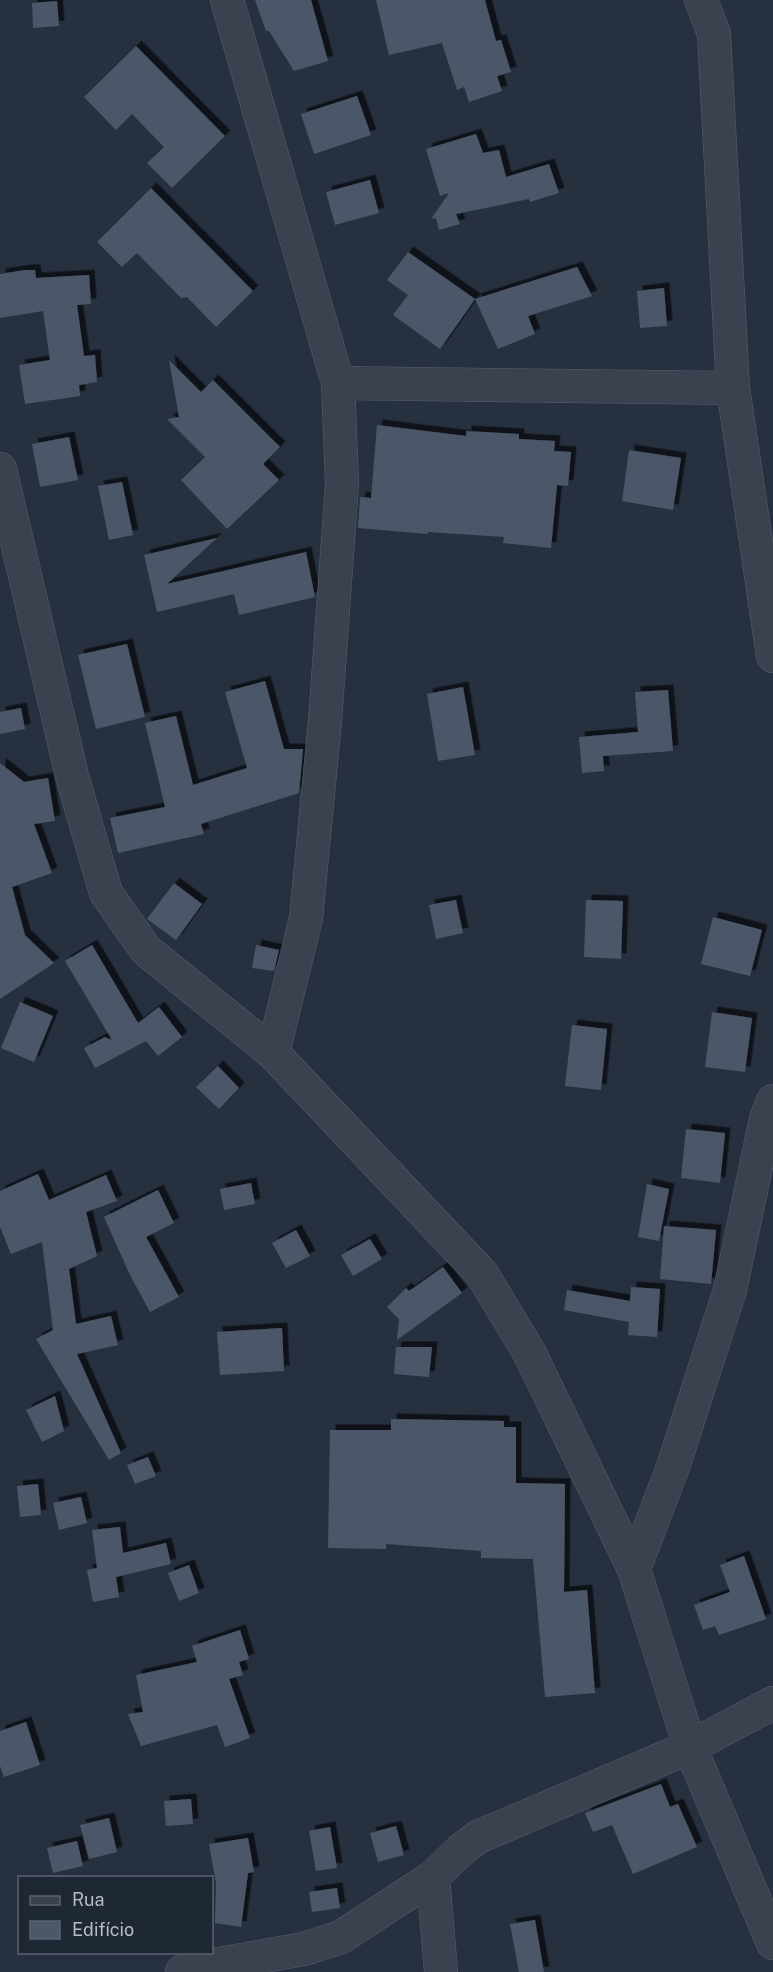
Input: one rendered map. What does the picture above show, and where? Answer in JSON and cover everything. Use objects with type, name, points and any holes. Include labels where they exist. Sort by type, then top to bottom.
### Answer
[{"type":"street","points":[[226,0],[338,382],[342,484],[325,721],[306,918],[273,1053]]},
{"type":"street","points":[[701,0],[714,34],[733,388],[773,656]]},
{"type":"street","points":[[338,382],[733,388]]},
{"type":"street","points":[[0,469],[72,776],[106,893],[146,950],[273,1053],[482,1274],[529,1352],[634,1569],[690,1747],[773,1943]]},
{"type":"street","points":[[634,1569],[673,1467],[730,1290],[766,1119],[773,1101]]},
{"type":"street","points":[[182,1972],[304,1949],[341,1937],[433,1877],[478,1837],[690,1747],[773,1703]]},
{"type":"street","points":[[433,1877],[441,1972]]},
{"type":"building","points":[[255,0],[311,0],[328,61],[294,71],[269,31],[266,31]]},
{"type":"building","points":[[376,0],[485,0],[496,41],[501,40],[511,72],[497,76],[502,91],[469,102],[464,87],[457,90],[442,43],[389,55]]},
{"type":"building","points":[[57,1],[59,26],[33,28],[32,3]]},
{"type":"building","points":[[136,46],[225,136],[172,188],[147,163],[164,147],[132,114],[116,130],[84,97]]},
{"type":"building","points":[[357,96],[371,135],[314,154],[301,114]]},
{"type":"building","points":[[476,134],[483,153],[499,150],[506,177],[549,164],[559,193],[530,202],[529,199],[456,214],[460,224],[439,230],[436,218],[431,219],[449,193],[440,196],[426,149]]},
{"type":"building","points":[[370,180],[379,213],[335,225],[326,192]]},
{"type":"building","points":[[151,188],[253,291],[216,327],[187,297],[181,298],[137,253],[122,267],[97,242]]},
{"type":"building","points":[[408,252],[475,299],[440,349],[393,315],[408,295],[387,280]]},
{"type":"building","points":[[577,267],[592,296],[528,316],[535,334],[498,349],[475,299]]},
{"type":"building","points":[[35,270],[36,278],[89,275],[91,304],[77,305],[84,356],[95,355],[97,382],[79,385],[80,396],[25,404],[19,365],[50,360],[43,311],[0,318],[0,274]]},
{"type":"building","points":[[664,288],[667,326],[640,328],[637,291]]},
{"type":"building","points":[[169,360],[201,392],[213,380],[280,447],[263,464],[279,480],[227,529],[181,480],[205,457],[167,419],[179,417]]},
{"type":"building","points":[[377,425],[466,436],[466,431],[519,434],[519,439],[555,441],[554,451],[571,452],[568,486],[557,485],[551,548],[503,543],[504,537],[358,528],[360,497],[371,498]]},
{"type":"building","points":[[69,437],[78,480],[40,487],[32,444]]},
{"type":"building","points":[[629,450],[681,458],[673,510],[622,501]]},
{"type":"building","points":[[122,482],[133,535],[109,540],[98,486]]},
{"type":"building","points":[[217,538],[167,584],[306,552],[315,597],[239,615],[234,594],[157,612],[144,555]]},
{"type":"building","points":[[127,644],[145,717],[96,729],[78,655]]},
{"type":"building","points":[[265,681],[284,749],[303,749],[299,793],[201,824],[204,834],[118,853],[110,818],[165,807],[145,723],[176,716],[193,785],[247,768],[225,692]]},
{"type":"building","points":[[463,687],[475,755],[438,761],[427,694]]},
{"type":"building","points":[[668,690],[673,751],[603,756],[604,771],[582,773],[579,737],[638,732],[635,692]]},
{"type":"building","points":[[21,708],[25,729],[0,734],[0,712]]},
{"type":"building","points":[[0,763],[24,782],[48,778],[55,821],[34,824],[52,873],[12,887],[25,935],[54,963],[0,999]]},
{"type":"building","points":[[174,883],[202,904],[176,940],[147,919]]},
{"type":"building","points":[[456,900],[463,933],[436,939],[429,905]]},
{"type":"building","points":[[586,900],[623,901],[621,959],[584,957]]},
{"type":"building","points":[[713,917],[762,930],[750,976],[701,964]]},
{"type":"building","points":[[92,945],[138,1023],[159,1007],[182,1037],[158,1056],[146,1041],[95,1068],[84,1048],[105,1037],[112,1040],[65,961]]},
{"type":"building","points":[[256,945],[279,950],[274,971],[252,968]]},
{"type":"building","points":[[20,1002],[53,1016],[34,1062],[1,1048]]},
{"type":"building","points":[[712,1012],[752,1018],[745,1072],[705,1067]]},
{"type":"building","points":[[572,1025],[607,1029],[601,1090],[565,1086]]},
{"type":"building","points":[[218,1066],[239,1088],[219,1109],[196,1087]]},
{"type":"building","points":[[686,1129],[725,1133],[720,1183],[681,1178]]},
{"type":"building","points":[[38,1174],[49,1200],[106,1175],[117,1201],[86,1212],[97,1256],[69,1269],[76,1324],[111,1316],[118,1345],[77,1354],[121,1453],[109,1460],[36,1339],[53,1330],[42,1242],[11,1254],[0,1227],[0,1191]]},
{"type":"building","points":[[251,1183],[255,1204],[224,1210],[220,1189]]},
{"type":"building","points":[[647,1184],[669,1189],[659,1241],[638,1237]]},
{"type":"building","points":[[158,1190],[174,1223],[146,1237],[179,1297],[150,1312],[130,1275],[104,1217]]},
{"type":"building","points":[[664,1226],[716,1230],[711,1284],[660,1279]]},
{"type":"building","points":[[296,1230],[310,1256],[286,1268],[272,1243]]},
{"type":"building","points":[[370,1239],[382,1259],[353,1276],[341,1255]]},
{"type":"building","points":[[443,1267],[462,1293],[397,1340],[399,1319],[387,1307],[406,1288],[409,1291]]},
{"type":"building","points":[[631,1287],[660,1289],[657,1337],[628,1335],[629,1322],[564,1310],[567,1290],[630,1301]]},
{"type":"building","points":[[282,1328],[284,1371],[220,1375],[217,1332]]},
{"type":"building","points":[[396,1347],[432,1347],[429,1377],[394,1374]]},
{"type":"building","points":[[55,1396],[64,1431],[42,1442],[26,1410]]},
{"type":"building","points":[[391,1419],[504,1421],[504,1427],[516,1427],[516,1483],[565,1484],[564,1592],[587,1590],[595,1693],[545,1697],[533,1559],[481,1558],[481,1551],[386,1544],[386,1549],[328,1548],[330,1430],[391,1430]]},
{"type":"building","points":[[148,1457],[156,1476],[135,1484],[127,1465]]},
{"type":"building","points":[[38,1484],[41,1515],[20,1517],[17,1486]]},
{"type":"building","points":[[81,1497],[87,1523],[59,1530],[53,1503]]},
{"type":"building","points":[[120,1527],[123,1553],[166,1543],[171,1564],[116,1577],[119,1597],[93,1602],[87,1570],[97,1568],[92,1530]]},
{"type":"building","points":[[744,1556],[766,1619],[719,1635],[715,1626],[703,1630],[694,1605],[730,1592],[720,1565]]},
{"type":"building","points":[[189,1565],[199,1593],[179,1601],[168,1573]]},
{"type":"building","points":[[240,1630],[249,1659],[239,1662],[243,1675],[229,1679],[250,1738],[225,1747],[217,1725],[141,1746],[128,1714],[143,1712],[136,1675],[197,1662],[192,1646]]},
{"type":"building","points":[[26,1722],[40,1765],[4,1777],[0,1766],[0,1731]]},
{"type":"building","points":[[661,1784],[670,1807],[678,1804],[697,1847],[633,1874],[612,1825],[593,1832],[585,1813]]},
{"type":"building","points":[[191,1799],[193,1824],[166,1826],[164,1801]]},
{"type":"building","points":[[109,1818],[117,1852],[89,1859],[80,1825]]},
{"type":"building","points":[[396,1826],[404,1855],[378,1862],[370,1833]]},
{"type":"building","points":[[330,1827],[337,1868],[316,1871],[309,1831]]},
{"type":"building","points":[[248,1838],[254,1872],[248,1873],[241,1927],[215,1923],[216,1883],[209,1844]]},
{"type":"building","points":[[77,1841],[83,1866],[53,1873],[47,1848]]},
{"type":"building","points":[[337,1888],[340,1908],[312,1912],[309,1892]]},
{"type":"building","points":[[535,1920],[544,1972],[519,1972],[510,1924]]}]
